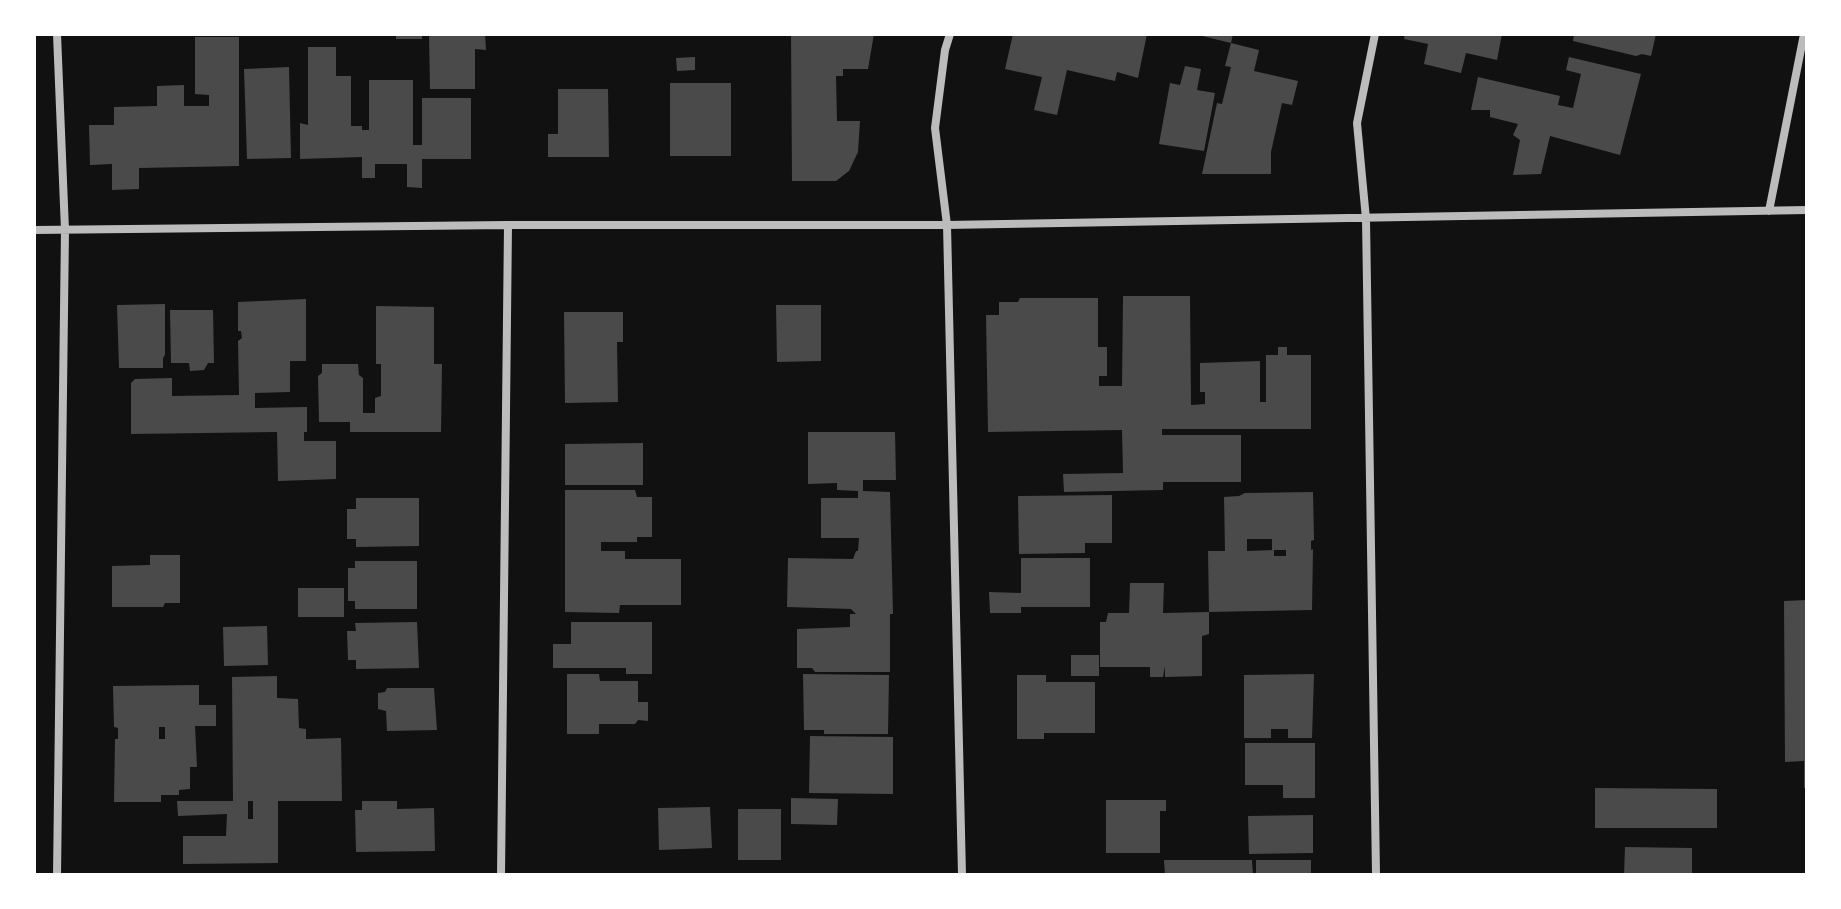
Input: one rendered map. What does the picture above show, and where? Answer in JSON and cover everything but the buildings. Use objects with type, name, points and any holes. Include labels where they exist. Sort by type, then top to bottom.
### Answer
[{"type":"street","points":[[57,34],[65,230],[57,875]]},
{"type":"street","points":[[950,34],[945,50],[935,128],[947,225],[962,875]]},
{"type":"street","points":[[1375,34],[1357,123],[1366,219],[1376,875]]},
{"type":"street","points":[[1769,211],[1804,34]]},
{"type":"street","points":[[34,230],[508,225],[947,225],[1807,210]]},
{"type":"street","points":[[501,875],[508,225]]}]
